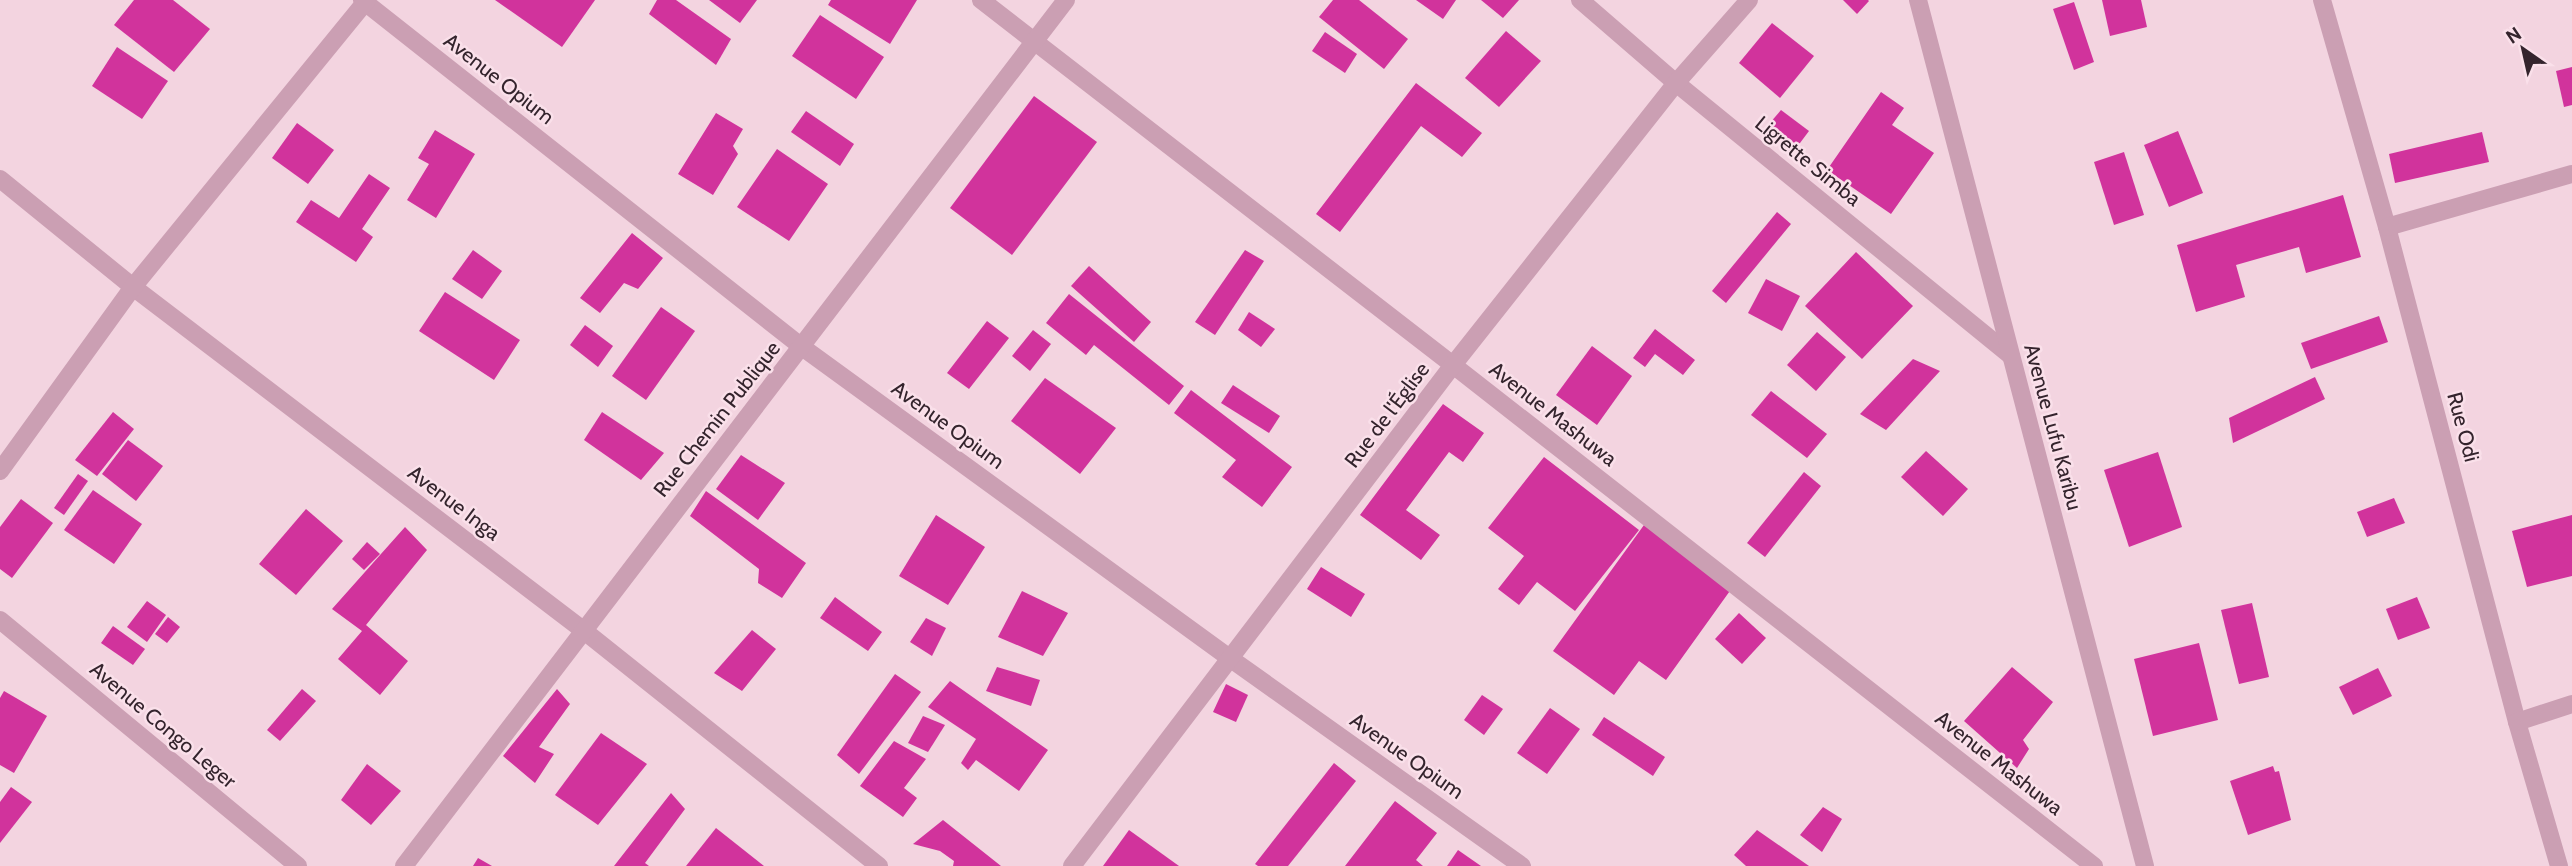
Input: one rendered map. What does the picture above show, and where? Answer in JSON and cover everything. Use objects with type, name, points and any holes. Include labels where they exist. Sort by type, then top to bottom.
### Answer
[{"type":"street","name":"Avenue Mashuwa","points":[[981,0],[2094,866]]},
{"type":"street","name":"Rue Chemin Publique","points":[[404,866],[1066,0]]},
{"type":"street","name":"Ligrette Simba","points":[[1580,0],[1676,83],[2010,355]]},
{"type":"street","name":"Rue de l'Église","points":[[1072,866],[1453,365],[1676,83],[1749,0]]},
{"type":"street","name":"Avenue Lufu Karibu","points":[[1918,0],[2146,866]]},
{"type":"street","name":"Rue Odi","points":[[2322,0],[2387,227],[2517,722],[2559,866]]},
{"type":"street","points":[[0,471],[133,288],[364,1]]},
{"type":"street","name":"Avenue Opium","points":[[364,1],[802,347],[1231,659],[1522,866]]},
{"type":"street","points":[[2387,227],[2572,174]]},
{"type":"street","name":"Avenue Inga","points":[[0,179],[133,288],[583,630],[879,866]]},
{"type":"street","name":"Avenue Congo Leger","points":[[0,620],[298,866]]},
{"type":"street","points":[[2517,722],[2572,704]]},
{"type":"building","points":[[134,0],[173,0],[210,29],[174,72],[114,25]]},
{"type":"building","points":[[495,0],[595,0],[562,47]]},
{"type":"building","points":[[657,0],[676,0],[731,39],[716,65],[649,14]]},
{"type":"building","points":[[709,0],[757,0],[740,23]]},
{"type":"building","points":[[831,0],[917,0],[890,44],[828,5]]},
{"type":"building","points":[[1333,0],[1359,0],[1408,39],[1384,69],[1319,17]]},
{"type":"building","points":[[1416,0],[1456,0],[1443,19]]},
{"type":"building","points":[[1481,0],[1519,0],[1503,18]]},
{"type":"building","points":[[1843,0],[1868,0],[1869,1],[1857,14]]},
{"type":"building","points":[[2102,0],[2141,0],[2147,27],[2110,36]]},
{"type":"building","points":[[2074,2],[2094,62],[2074,70],[2053,9]]},
{"type":"building","points":[[820,15],[884,57],[856,99],[792,56]]},
{"type":"building","points":[[1772,23],[1814,56],[1780,98],[1739,63]]},
{"type":"building","points":[[1506,31],[1541,61],[1499,107],[1465,78]]},
{"type":"building","points":[[1325,32],[1357,54],[1345,73],[1312,51]]},
{"type":"building","points":[[117,47],[168,81],[142,119],[92,86]]},
{"type":"building","points":[[2572,67],[2572,105],[2564,107],[2556,71]]},
{"type":"building","points":[[1416,83],[1482,133],[1462,157],[1421,126],[1340,232],[1316,214]]},
{"type":"building","points":[[1881,92],[1904,108],[1892,125],[1934,153],[1891,214],[1827,170]]},
{"type":"building","points":[[1034,96],[1097,142],[1012,255],[950,208]]},
{"type":"building","points":[[1781,110],[1809,131],[1797,147],[1769,124]]},
{"type":"building","points":[[806,111],[854,144],[840,166],[791,132]]},
{"type":"building","points":[[716,113],[743,129],[733,146],[738,154],[713,195],[678,174]]},
{"type":"building","points":[[297,123],[334,150],[308,184],[272,158]]},
{"type":"building","points":[[435,130],[475,154],[436,218],[407,200],[429,164],[418,158]]},
{"type":"building","points":[[2178,131],[2203,193],[2169,207],[2144,145]]},
{"type":"building","points":[[2482,132],[2489,162],[2395,183],[2389,154]]},
{"type":"building","points":[[777,149],[828,184],[789,241],[737,207]]},
{"type":"building","points":[[2124,152],[2144,215],[2114,225],[2094,162]]},
{"type":"building","points":[[369,174],[390,188],[362,229],[373,237],[356,262],[296,222],[311,200],[339,218]]},
{"type":"building","points":[[2343,195],[2361,257],[2306,273],[2299,247],[2236,265],[2245,297],[2196,312],[2177,245]]},
{"type":"building","points":[[1777,212],[1791,224],[1726,303],[1712,291]]},
{"type":"building","points":[[632,233],[663,258],[638,289],[624,283],[600,313],[580,298]]},
{"type":"building","points":[[473,250],[502,271],[482,299],[452,279]]},
{"type":"building","points":[[1245,250],[1264,261],[1215,335],[1195,322]]},
{"type":"building","points":[[1856,252],[1913,306],[1862,359],[1805,306]]},
{"type":"building","points":[[1089,266],[1151,322],[1134,342],[1071,286]]},
{"type":"building","points":[[1766,279],[1800,296],[1782,331],[1748,313]]},
{"type":"building","points":[[445,292],[520,340],[494,380],[419,331]]},
{"type":"building","points":[[1069,294],[1184,386],[1169,405],[1094,345],[1086,355],[1046,323]]},
{"type":"building","points":[[661,307],[695,331],[646,400],[612,376]]},
{"type":"building","points":[[1249,312],[1275,329],[1261,347],[1238,330]]},
{"type":"building","points":[[2379,316],[2388,342],[2311,369],[2301,343]]},
{"type":"building","points":[[987,321],[1009,338],[969,389],[947,373]]},
{"type":"building","points":[[585,325],[613,346],[598,367],[570,345]]},
{"type":"building","points":[[1655,329],[1695,360],[1683,375],[1655,354],[1645,367],[1633,358]]},
{"type":"building","points":[[1033,330],[1051,344],[1030,371],[1012,356]]},
{"type":"building","points":[[1817,332],[1846,357],[1816,391],[1787,365]]},
{"type":"building","points":[[1592,346],[1632,376],[1597,425],[1556,395]]},
{"type":"building","points":[[1913,359],[1940,371],[1886,430],[1860,414]]},
{"type":"building","points":[[2315,377],[2325,399],[2233,443],[2229,418]]},
{"type":"building","points":[[1045,378],[1116,428],[1080,474],[1011,421]]},
{"type":"building","points":[[1233,385],[1280,416],[1269,433],[1221,403]]},
{"type":"building","points":[[1191,390],[1292,467],[1262,507],[1222,477],[1236,460],[1174,413]]},
{"type":"building","points":[[1771,391],[1827,434],[1807,458],[1751,415]]},
{"type":"building","points":[[1443,404],[1484,433],[1463,462],[1449,452],[1406,510],[1440,535],[1421,560],[1360,515]]},
{"type":"building","points":[[113,412],[134,429],[97,476],[75,460]]},
{"type":"building","points":[[602,412],[664,453],[641,480],[584,440]]},
{"type":"building","points":[[128,440],[163,466],[136,501],[102,474]]},
{"type":"building","points":[[1926,451],[1968,489],[1943,516],[1901,477]]},
{"type":"building","points":[[2158,452],[2182,527],[2129,547],[2104,470]]},
{"type":"building","points":[[741,455],[785,483],[758,520],[716,489]]},
{"type":"building","points":[[1544,457],[1639,530],[1575,611],[1537,582],[1519,605],[1498,589],[1524,556],[1488,528]]},
{"type":"building","points":[[1804,472],[1821,486],[1765,557],[1747,543]]},
{"type":"building","points":[[78,474],[88,481],[64,515],[54,508]]},
{"type":"building","points":[[93,490],[142,524],[114,564],[64,530]]},
{"type":"building","points":[[706,491],[806,563],[782,598],[758,583],[759,569],[690,516]]},
{"type":"building","points":[[2394,498],[2405,523],[2367,537],[2357,512]]},
{"type":"building","points":[[21,499],[53,523],[12,578],[0,569],[0,527]]},
{"type":"building","points":[[306,509],[343,541],[296,595],[259,564]]},
{"type":"building","points":[[936,515],[985,547],[948,605],[899,576]]},
{"type":"building","points":[[2572,515],[2572,576],[2527,587],[2512,531]]},
{"type":"building","points":[[1644,525],[1732,588],[1666,680],[1639,661],[1614,695],[1553,651]]},
{"type":"building","points":[[405,527],[427,550],[366,625],[408,661],[380,695],[338,659],[362,631],[332,609]]},
{"type":"building","points":[[367,542],[380,554],[364,570],[352,559]]},
{"type":"building","points":[[1321,567],[1365,594],[1351,617],[1307,589]]},
{"type":"building","points":[[1022,591],[1068,613],[1043,656],[998,637]]},
{"type":"building","points":[[835,597],[882,632],[868,651],[820,618]]},
{"type":"building","points":[[2417,597],[2430,628],[2398,640],[2386,609]]},
{"type":"building","points":[[147,601],[166,615],[147,642],[127,627]]},
{"type":"building","points":[[2252,603],[2269,677],[2239,684],[2221,610]]},
{"type":"building","points":[[1739,613],[1766,638],[1742,664],[1715,639]]},
{"type":"building","points":[[168,617],[180,627],[167,643],[155,634]]},
{"type":"building","points":[[926,618],[946,628],[932,656],[910,642]]},
{"type":"building","points":[[113,626],[145,649],[133,665],[101,643]]},
{"type":"building","points":[[752,630],[776,649],[742,691],[714,673]]},
{"type":"building","points":[[2199,643],[2218,720],[2153,736],[2134,659]]},
{"type":"building","points":[[997,667],[1040,680],[1031,706],[986,691]]},
{"type":"building","points":[[2012,667],[2053,702],[2023,740],[2029,749],[2017,768],[1964,721]]},
{"type":"building","points":[[2378,668],[2392,696],[2353,715],[2339,687]]},
{"type":"building","points":[[895,674],[921,692],[859,774],[837,755]]},
{"type":"building","points":[[950,681],[1048,750],[1019,791],[976,760],[968,770],[961,763],[976,739],[928,707]]},
{"type":"building","points":[[1226,684],[1248,695],[1236,722],[1213,712]]},
{"type":"building","points":[[302,689],[316,701],[280,741],[267,730]]},
{"type":"building","points":[[557,689],[570,704],[539,747],[554,754],[535,783],[503,756]]},
{"type":"building","points":[[4,691],[47,716],[14,773],[0,765],[0,698]]},
{"type":"building","points":[[1482,695],[1503,709],[1484,735],[1464,720]]},
{"type":"building","points":[[1550,708],[1580,729],[1547,774],[1517,753]]},
{"type":"building","points":[[923,716],[945,725],[928,752],[908,743]]},
{"type":"building","points":[[1604,717],[1665,757],[1653,776],[1592,735]]},
{"type":"building","points":[[601,733],[647,764],[598,825],[555,795]]},
{"type":"building","points":[[894,741],[926,759],[904,788],[917,798],[903,817],[860,786]]},
{"type":"building","points":[[1334,763],[1356,781],[1288,866],[1255,864]]},
{"type":"building","points":[[367,764],[401,791],[371,825],[341,800]]},
{"type":"building","points":[[2273,766],[2275,772],[2279,771],[2291,820],[2248,835],[2230,781]]},
{"type":"building","points":[[11,787],[32,802],[0,843],[0,802]]},
{"type":"building","points":[[671,793],[685,809],[645,863],[649,866],[614,866]]},
{"type":"building","points":[[1395,801],[1437,833],[1416,860],[1423,866],[1345,866]]},
{"type":"building","points":[[1823,807],[1842,819],[1822,852],[1800,835]]},
{"type":"building","points":[[943,820],[1001,866],[953,866],[954,861],[940,851],[913,844]]},
{"type":"building","points":[[716,828],[764,866],[686,866]]},
{"type":"building","points":[[1129,830],[1179,866],[1103,866]]},
{"type":"building","points":[[1757,830],[1809,866],[1746,866],[1734,855]]},
{"type":"building","points":[[1458,850],[1481,866],[1447,866]]},
{"type":"building","points":[[478,858],[492,866],[473,866]]}]
